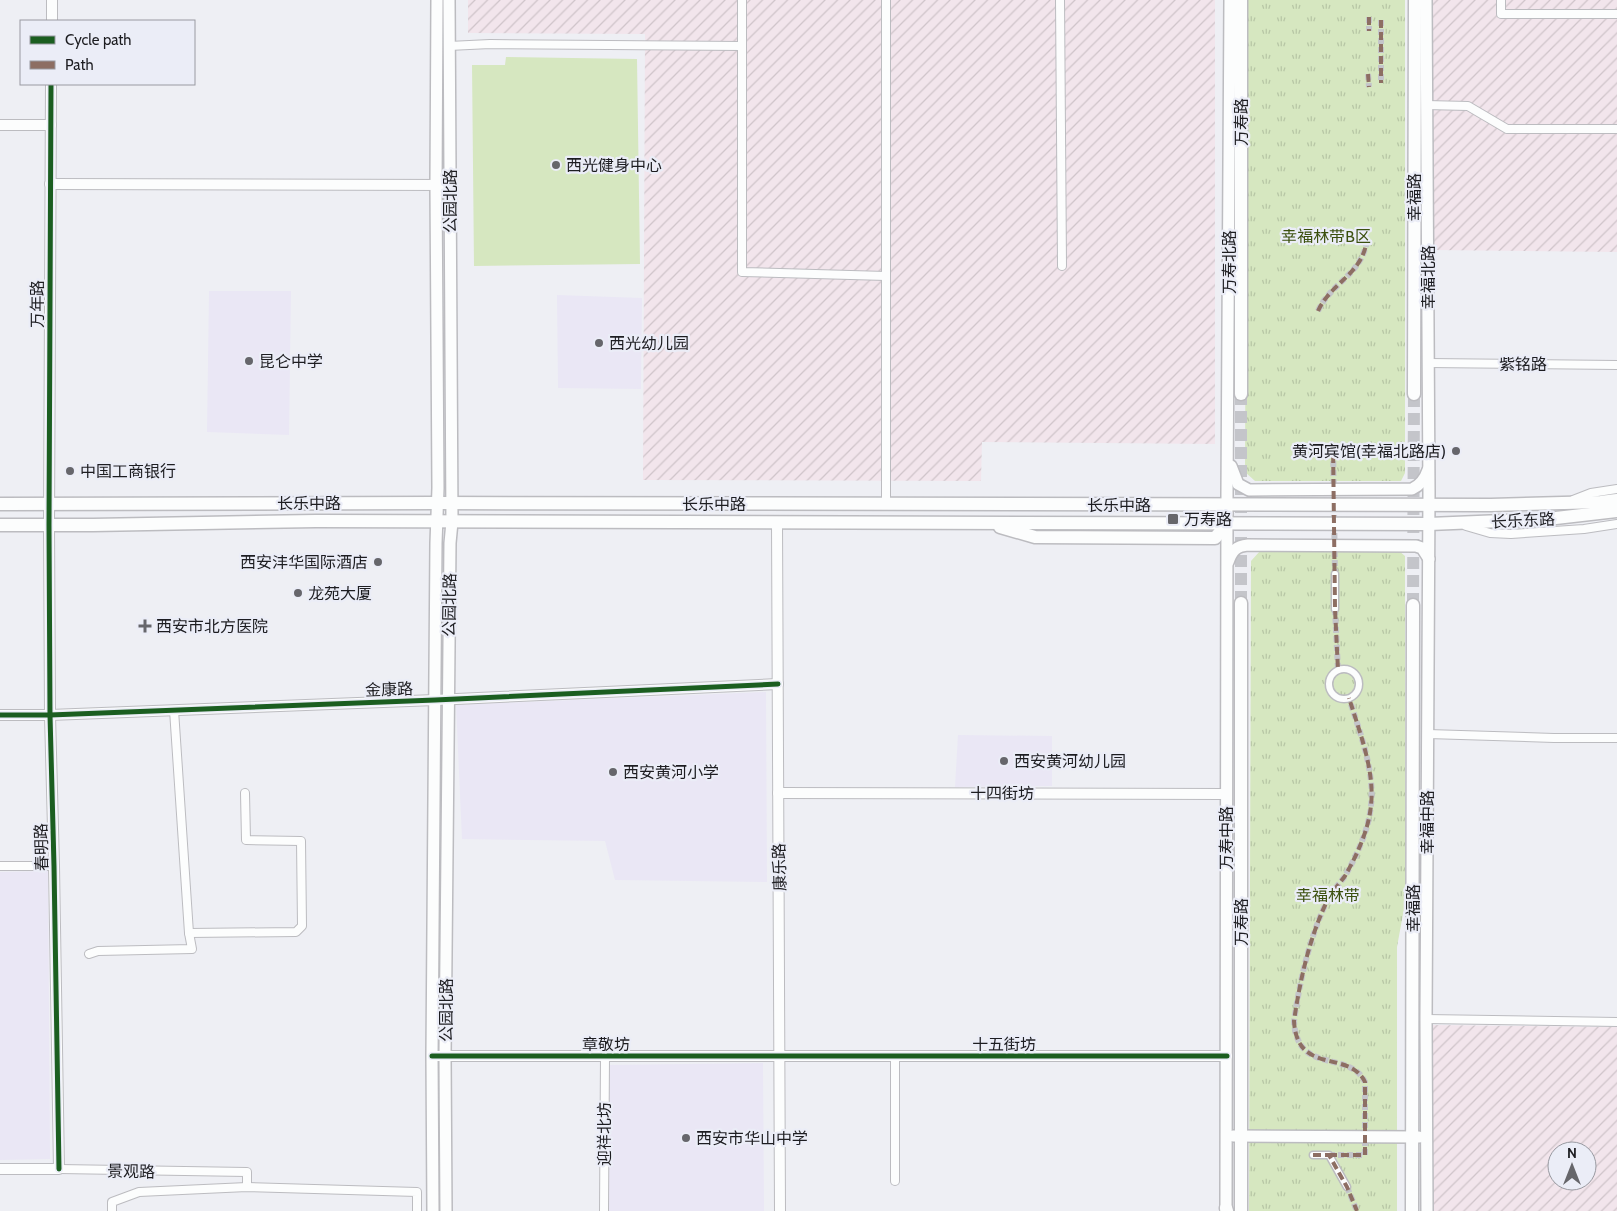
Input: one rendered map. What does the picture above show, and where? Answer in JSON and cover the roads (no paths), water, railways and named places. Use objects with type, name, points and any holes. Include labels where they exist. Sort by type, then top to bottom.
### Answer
[{"type":"main road","name":"公园北路","points":[[433,1211],[432,1056],[437,522],[437,0]]},
{"type":"main road","name":"公园北路","points":[[446,1211],[445,1056],[448,699],[450,543],[452,522],[448,0]]},
{"type":"main road","name":"万寿北路","points":[[1227,524],[1230,0]]},
{"type":"main road","name":"万寿路","points":[[1241,0],[1241,394]]},
{"type":"main road","name":"幸福路","points":[[1414,394],[1415,0]]},
{"type":"main road","name":"幸福北路","points":[[1426,0],[1429,524]]},
{"type":"main road","points":[[1227,452],[1238,484],[1249,490],[1412,489],[1418,487],[1422,482],[1429,467]]},
{"type":"main road","name":"长乐东路","points":[[1429,505],[1523,505],[1617,500]]},
{"type":"main road","name":"长乐中路","points":[[0,504],[1429,505]]},
{"type":"main road","points":[[939,504],[939,523]]},
{"type":"main road","name":"长乐东路","points":[[1429,524],[1547,519],[1617,511]]},
{"type":"main road","name":"长乐中路","points":[[0,525],[316,521],[1429,524]]},
{"type":"main road","name":"万寿中路","points":[[1226,1210],[1227,524]]},
{"type":"main road","name":"幸福中路","points":[[1427,1211],[1426,1019],[1429,524]]},
{"type":"main road","points":[[1227,565],[1234,549],[1248,545],[1416,546],[1422,548],[1429,559]]},
{"type":"main road","name":"万寿路","points":[[1241,603],[1241,1211]]},
{"type":"main road","name":"幸福路","points":[[1412,1211],[1414,605]]},
{"type":"main road","points":[[1226,982],[1241,898]]},
{"type":"main road","points":[[1227,1136],[1426,1137]]},
{"type":"street","points":[[52,0],[52,20]]},
{"type":"street","points":[[742,0],[742,272],[886,276]]},
{"type":"street","points":[[886,0],[886,505]]},
{"type":"street","points":[[1060,0],[1062,266]]},
{"type":"street","points":[[1501,0],[1501,14],[1617,14]]},
{"type":"street","points":[[448,46],[499,44],[742,46]]},
{"type":"street","name":"万年路","points":[[49,525],[51,85]]},
{"type":"street","points":[[1426,105],[1468,106],[1507,129],[1617,130]]},
{"type":"street","points":[[0,125],[51,125]]},
{"type":"street","points":[[50,184],[449,185]]},
{"type":"street","name":"紫铭路","points":[[1428,363],[1617,365]]},
{"type":"street","points":[[1569,502],[1591,493],[1617,489]]},
{"type":"street","name":"康乐路","points":[[777,522],[780,1211]]},
{"type":"street","points":[[1457,523],[1490,533],[1511,534],[1575,530],[1617,524]]},
{"type":"street","name":"春明路","points":[[49,525],[50,715],[59,1169]]},
{"type":"street","points":[[1334,574],[1335,609]]},
{"type":"street","points":[[1347,669],[1356,675],[1359,685],[1354,694],[1345,699],[1332,694],[1329,681],[1334,673],[1347,669]]},
{"type":"street","name":"金康路","points":[[0,714],[50,715],[778,684]]},
{"type":"street","points":[[89,954],[98,951],[192,948],[189,933],[174,710]]},
{"type":"street","points":[[1428,734],[1617,738]]},
{"type":"street","points":[[189,933],[296,932],[302,926],[301,841],[246,840],[245,793]]},
{"type":"street","name":"十四街坊","points":[[778,793],[1226,794]]},
{"type":"street","points":[[0,866],[54,866]]},
{"type":"street","points":[[1426,1019],[1617,1022]]},
{"type":"street","name":"章敬坊","points":[[432,1056],[780,1056]]},
{"type":"street","name":"迎祥北坊","points":[[604,1211],[605,1056]]},
{"type":"street","name":"十五街坊","points":[[780,1056],[1226,1056]]},
{"type":"street","points":[[895,1056],[895,1180]]},
{"type":"street","points":[[1313,1154],[1329,1155],[1347,1187]]},
{"type":"street","name":"景观路","points":[[0,1169],[247,1172],[247,1187]]},
{"type":"street","points":[[112,1211],[112,1202],[139,1192],[247,1187],[417,1192],[417,1211]]},
{"type":"tunnel","points":[[1369,17],[1369,31]]},
{"type":"tunnel","points":[[1381,20],[1381,83]]},
{"type":"tunnel","points":[[1368,74],[1369,87]]},
{"type":"tunnel","points":[[1318,311],[1331,292],[1360,261],[1365,250],[1367,238]]},
{"type":"tunnel","points":[[1241,394],[1241,603]]},
{"type":"tunnel","points":[[1413,605],[1414,394]]},
{"type":"tunnel","points":[[1333,443],[1335,574]]},
{"type":"tunnel","points":[[1335,609],[1338,670]]},
{"type":"tunnel","points":[[1329,1155],[1365,1155],[1365,1082],[1357,1072],[1348,1066],[1314,1056],[1304,1049],[1297,1038],[1294,1021],[1302,975],[1315,930],[1327,901],[1345,876],[1354,859],[1362,842],[1370,814],[1371,778],[1349,698]]},
{"type":"tunnel","points":[[1347,1187],[1357,1211]]},
{"type":"place","name":"西光健身中心","points":[[556,165]]},
{"type":"place","name":"西光幼儿园","points":[[599,343]]},
{"type":"place","name":"昆仑中学","points":[[249,361]]},
{"type":"place","name":"黄河宾馆(幸福北路店)","points":[[1456,451]]},
{"type":"place","name":"中国工商银行","points":[[70,471]]},
{"type":"place","name":"万寿路","points":[[1173,519]]},
{"type":"place","name":"西安沣华国际酒店","points":[[378,562]]},
{"type":"place","name":"龙苑大厦","points":[[298,593]]},
{"type":"place","name":"西安市北方医院","points":[[145,626]]},
{"type":"place","name":"西安黄河幼儿园","points":[[1004,761]]},
{"type":"place","name":"西安黄河小学","points":[[613,772]]},
{"type":"place","name":"西安市华山中学","points":[[686,1138]]},
{"type":"park label","name":"幸福林带B区","points":[[1326,236]]},
{"type":"park label","name":"幸福林带","points":[[1328,895]]}]
